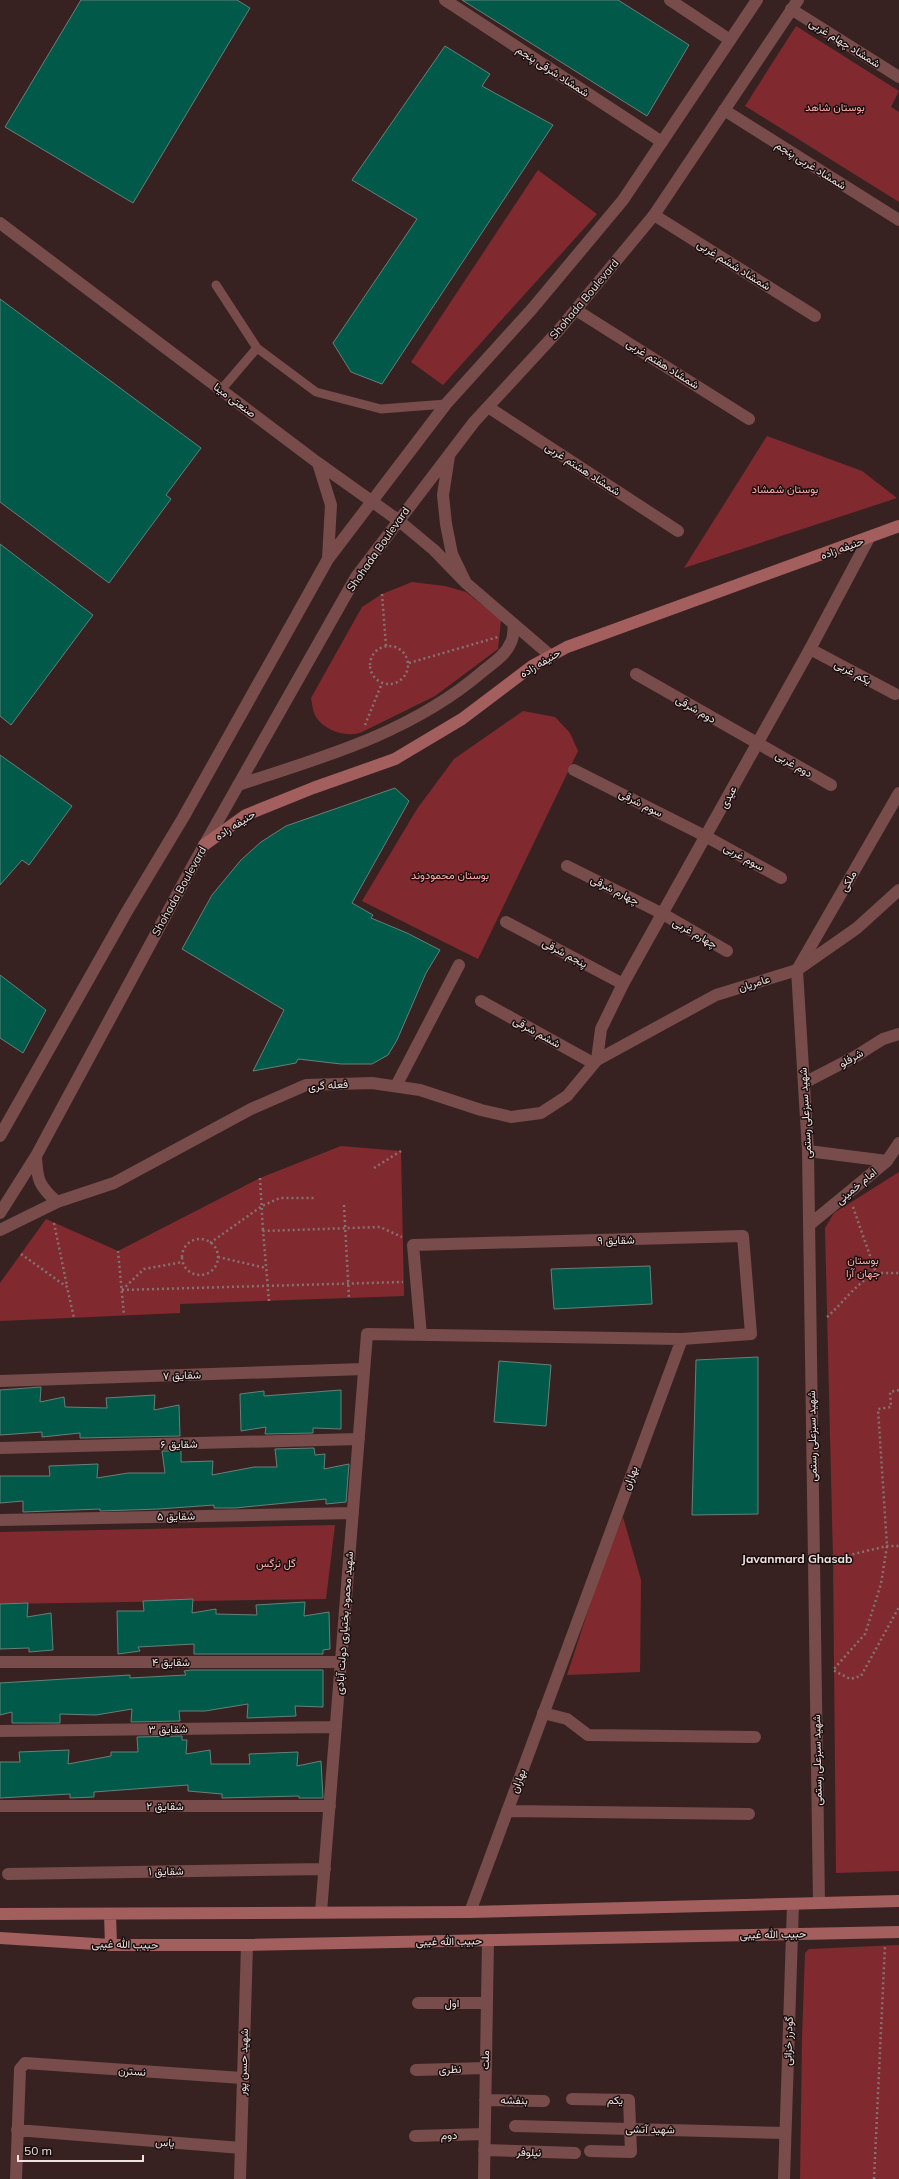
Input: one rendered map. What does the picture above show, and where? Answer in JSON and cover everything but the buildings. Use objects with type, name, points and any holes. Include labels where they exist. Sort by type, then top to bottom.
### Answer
[{"type":"main road","name":"حنیفه زاده","points":[[204,845],[246,815],[313,788],[395,759],[462,719],[532,666],[567,647],[899,526]]},
{"type":"main road","points":[[0,1914],[470,1912],[899,1901]]},
{"type":"main road","points":[[110,1914],[111,1945]]},
{"type":"main road","name":"حبیب الله غیبی","points":[[0,1938],[111,1945],[247,1945],[899,1932]]},
{"type":"street","name":"شمشاد شرقی پنجم","points":[[445,0],[662,142]]},
{"type":"street","points":[[670,0],[730,40]]},
{"type":"street","points":[[0,1136],[126,913],[183,818],[328,559],[446,404],[532,309],[618,206],[757,0]]},
{"type":"street","name":"شمشاد چهام غربی","points":[[794,5],[899,78]]},
{"type":"street","name":"Shohada Boulevard","points":[[0,1213],[36,1156],[204,845],[356,577],[398,520],[488,407],[576,310],[654,214],[794,5]]},
{"type":"street","name":"شمشاد غربی پنجم","points":[[724,110],[899,220]]},
{"type":"street","name":"شمشاد ششم غربی","points":[[654,214],[815,316]]},
{"type":"street","name":"صنعتی مینا","points":[[0,223],[318,463],[372,500],[398,520],[434,550],[466,582],[551,656]]},
{"type":"street","name":"شمشاد هفتم غربی","points":[[576,310],[749,419]]},
{"type":"street","name":"شمشاد هشتم غربی","points":[[488,407],[678,532]]},
{"type":"street","points":[[450,455],[443,495],[446,524],[452,554],[466,582]]},
{"type":"street","points":[[318,463],[331,505],[328,559]]},
{"type":"street","name":"عیدی","points":[[595,1061],[602,1029],[624,984],[707,837],[869,538]]},
{"type":"street","points":[[238,785],[378,737],[422,713],[473,680],[504,653],[512,641],[514,624]]},
{"type":"street","name":"یکم غربی","points":[[810,649],[896,694]]},
{"type":"street","name":"دوم شرقی","points":[[636,674],[757,743]]},
{"type":"street","name":"دوم غربی","points":[[757,743],[831,785]]},
{"type":"street","name":"سوم شرقی","points":[[574,770],[707,837]]},
{"type":"street","name":"ملکی","points":[[797,970],[899,793]]},
{"type":"street","name":"سوم غربی","points":[[707,837],[781,878]]},
{"type":"street","name":"چهارم شرقی","points":[[567,866],[663,914]]},
{"type":"street","name":"عامریان","points":[[595,1061],[716,995],[797,970],[857,928],[899,890]]},
{"type":"street","name":"چهارم غربی","points":[[663,914],[727,951]]},
{"type":"street","name":"پنجم شرقی","points":[[506,922],[624,984]]},
{"type":"street","points":[[396,1086],[459,965]]},
{"type":"street","name":"شهید سبزعلی رستمی","points":[[797,970],[808,1150],[819,1903]]},
{"type":"street","name":"ششم شرقی","points":[[481,1002],[595,1061]]},
{"type":"street","name":"شرفلو","points":[[804,1083],[856,1056],[883,1039],[899,1034]]},
{"type":"street","name":"فعله گری","points":[[0,1230],[57,1202],[114,1183],[251,1109],[306,1085],[372,1082],[420,1090],[481,1110],[511,1117],[541,1113],[567,1096],[584,1078],[595,1061]]},
{"type":"street","name":"امام خمینی","points":[[809,1225],[886,1161],[899,1142]]},
{"type":"street","points":[[808,1150],[886,1161]]},
{"type":"street","points":[[36,1156],[37,1178],[44,1190],[57,1202]]},
{"type":"street","name":"شقایق ۹","points":[[421,1335],[413,1245],[743,1236],[751,1334],[682,1339]]},
{"type":"street","name":"شهید محمود بختیاری دولت آبادی","points":[[321,1912],[367,1334],[421,1335]]},
{"type":"street","points":[[421,1335],[682,1339]]},
{"type":"street","name":"بهاران","points":[[470,1912],[682,1339]]},
{"type":"street","name":"شقایق ۷","points":[[0,1381],[364,1368]]},
{"type":"street","name":"شقایق ۶","points":[[0,1448],[358,1439]]},
{"type":"street","name":"شقایق ۵","points":[[0,1520],[353,1513]]},
{"type":"street","name":"شقایق ۴","points":[[0,1662],[341,1662]]},
{"type":"street","points":[[543,1714],[567,1719],[588,1735],[755,1737]]},
{"type":"street","name":"شقایق ۳","points":[[0,1731],[336,1728]]},
{"type":"street","name":"شقایق ۲","points":[[0,1806],[330,1806]]},
{"type":"street","points":[[507,1811],[749,1814]]},
{"type":"street","name":"شقایق ۱","points":[[8,1874],[325,1868]]},
{"type":"street","name":"گودرز خزائی","points":[[784,2179],[793,1904]]},
{"type":"street","name":"ملت","points":[[484,2179],[488,1940]]},
{"type":"street","name":"شهید حسن پور","points":[[240,2179],[247,1945]]},
{"type":"street","name":"اول","points":[[418,2003],[486,2003]]},
{"type":"street","name":"نسترن","points":[[18,2130],[20,2069],[24,2063],[242,2078]]},
{"type":"street","name":"نظری","points":[[416,2070],[485,2068]]},
{"type":"street","name":"یکم","points":[[572,2099],[629,2100],[630,2129]]},
{"type":"street","name":"بنفشه","points":[[485,2100],[544,2101]]},
{"type":"street","name":"شهید آتشی","points":[[515,2126],[785,2133]]},
{"type":"street","points":[[590,2151],[631,2152],[630,2129]]},
{"type":"street","points":[[16,2179],[18,2130]]},
{"type":"street","name":"یاس","points":[[18,2130],[241,2148]]},
{"type":"street","name":"دوم","points":[[415,2136],[484,2134]]},
{"type":"street","name":"نیلوفر","points":[[484,2150],[575,2153]]},
{"type":"lane","points":[[216,285],[258,348],[316,392],[381,409],[446,404]]},
{"type":"lane","points":[[221,390],[258,348]]},
{"type":"path","points":[[382,594],[386,646]]},
{"type":"path","points":[[409,663],[501,636]]},
{"type":"path","points":[[386,646],[392,646],[403,651],[409,663],[406,675],[401,680],[396,683],[382,683],[373,675],[370,663],[375,652],[386,646]]},
{"type":"path","points":[[362,732],[382,683]]},
{"type":"path","points":[[374,1168],[401,1151]]},
{"type":"path","points":[[260,1178],[269,1301]]},
{"type":"path","points":[[210,1243],[262,1206],[280,1198],[314,1198]]},
{"type":"path","points":[[852,1203],[876,1273]]},
{"type":"path","points":[[344,1205],[349,1298]]},
{"type":"path","points":[[54,1223],[74,1318]]},
{"type":"path","points":[[263,1231],[380,1227],[403,1237]]},
{"type":"path","points":[[198,1240],[210,1243],[214,1246],[218,1256],[218,1262],[211,1271],[201,1275],[190,1272],[183,1262],[184,1250],[187,1245],[198,1240]]},
{"type":"path","points":[[118,1251],[124,1315]]},
{"type":"path","points":[[21,1254],[67,1286]]},
{"type":"path","points":[[218,1256],[266,1268]]},
{"type":"path","points":[[122,1290],[144,1269],[183,1262]]},
{"type":"path","points":[[827,1317],[866,1278],[876,1273],[899,1272]]},
{"type":"path","points":[[122,1290],[404,1282]]},
{"type":"path","points":[[899,1390],[890,1392],[891,1407],[878,1409],[887,1546],[881,1584],[865,1634],[833,1670],[850,1679],[861,1676],[899,1607]]},
{"type":"path","points":[[833,1559],[887,1546],[899,1546]]},
{"type":"path","points":[[874,2179],[886,1933]]},
{"type":"green space","name":"بوستان شاهد","points":[[796,26],[899,91],[891,107],[899,112],[899,202],[745,106]]},
{"type":"green space","points":[[538,170],[597,214],[443,385],[411,362]]},
{"type":"green space","name":"بوستان شمشاد","points":[[767,436],[862,471],[897,498],[684,568]]},
{"type":"green space","points":[[412,582],[445,586],[466,592],[501,620],[498,649],[435,696],[362,732],[356,734],[343,734],[325,726],[316,717],[311,698],[362,607],[382,594]]},
{"type":"green space","name":"بوستان محمودوند","points":[[523,711],[555,717],[570,733],[578,751],[478,959],[362,901],[417,809],[454,759]]},
{"type":"green space","points":[[341,1146],[401,1151],[404,1296],[180,1304],[180,1313],[0,1321],[0,1283],[46,1219],[118,1251],[260,1178]]},
{"type":"green space","name":"بوستان جهان آرا","points":[[899,1172],[899,1871],[836,1873],[833,1559],[825,1228],[834,1213]]},
{"type":"green space","points":[[623,1517],[641,1580],[640,1672],[567,1675],[603,1565]]},
{"type":"green space","name":"گل نرگس","points":[[335,1525],[326,1599],[0,1604],[0,1532]]},
{"type":"green space","points":[[899,1945],[899,2179],[800,2179],[805,1953],[809,1949]]},
{"type":"district","name":"Javanmard Ghasab","points":[[797,1558]]}]
